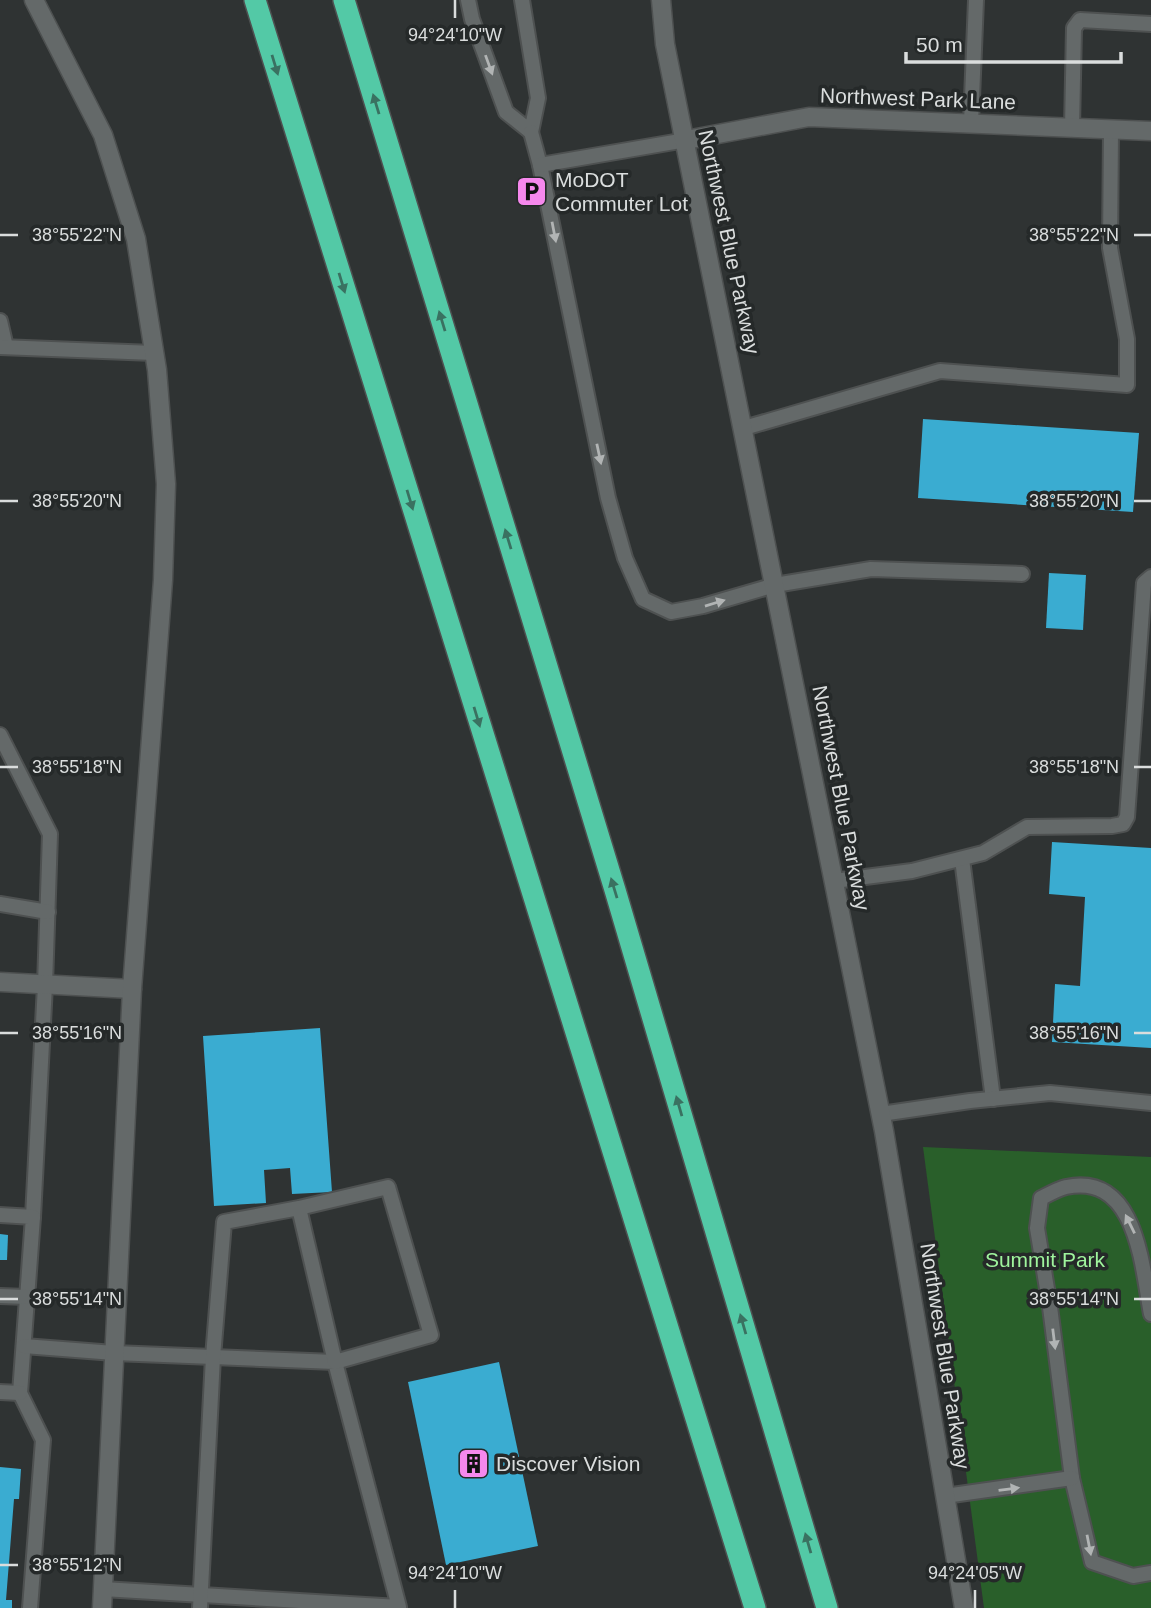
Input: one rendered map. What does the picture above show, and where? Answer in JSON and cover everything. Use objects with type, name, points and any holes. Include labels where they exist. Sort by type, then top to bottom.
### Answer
[{"type":"highway","points":[[255,0],[755,1608]]},
{"type":"highway","points":[[344,0],[611,877],[827,1608]]},
{"type":"street","points":[[34,0],[103,135],[135,239],[154,353],[166,484],[163,566],[132,989],[102,1608]]},
{"type":"street","name":"Northwest Blue Parkway","points":[[661,0],[665,44],[881,1114],[964,1608]]},
{"type":"street","name":"Northwest Park Lane","points":[[685,140],[809,117],[1151,131]]},
{"type":"street","points":[[0,982],[132,989]]},
{"type":"lane","points":[[468,0],[471,19],[506,113],[531,132]]},
{"type":"lane","points":[[522,0],[538,98],[531,132],[608,498],[625,558],[643,599],[671,612],[703,606],[775,585],[872,569],[1022,574]]},
{"type":"lane","points":[[971,123],[976,0]]},
{"type":"lane","points":[[1072,128],[1074,28],[1077,22],[1151,24]]},
{"type":"lane","points":[[744,428],[940,371],[1127,385],[1127,339],[1110,248],[1111,130]]},
{"type":"lane","points":[[540,165],[685,140]]},
{"type":"lane","points":[[0,321],[3,347],[154,353]]},
{"type":"lane","points":[[834,881],[912,871],[962,859],[983,853],[1027,827],[1123,824],[1127,817],[1144,583],[1151,577]]},
{"type":"lane","points":[[0,735],[50,834],[33,1217],[20,1393],[43,1440],[30,1608]]},
{"type":"lane","points":[[962,859],[993,1099]]},
{"type":"lane","points":[[0,904],[48,912]]},
{"type":"lane","points":[[881,1114],[1050,1093],[1151,1103]]},
{"type":"lane","points":[[24,1346],[114,1353],[213,1357],[335,1362],[431,1335],[388,1187],[224,1222],[213,1357],[200,1601]]},
{"type":"lane","points":[[1151,1314],[1135,1234],[1119,1201],[1092,1187],[1066,1187],[1041,1198],[1037,1228],[1072,1478],[1092,1562],[1133,1576],[1151,1573]]},
{"type":"lane","points":[[103,1589],[200,1601],[399,1607],[335,1362],[299,1208]]},
{"type":"lane","points":[[0,1215],[33,1217]]},
{"type":"lane","points":[[0,1296],[27,1297]]},
{"type":"lane","points":[[0,1392],[20,1393]]},
{"type":"lane","points":[[945,1496],[1072,1478]]},
{"type":"green space","name":"Summit Park","points":[[923,1147],[1151,1157],[1151,1608],[984,1608]]},
{"type":"building","points":[[923,419],[1139,433],[1133,512],[918,498]]},
{"type":"building","points":[[1049,573],[1086,575],[1083,630],[1046,628]]},
{"type":"building","points":[[1052,842],[1151,848],[1151,1048],[1052,1042],[1055,984],[1080,986],[1085,897],[1049,894]]},
{"type":"building","points":[[320,1028],[332,1192],[292,1194],[290,1168],[264,1170],[266,1203],[214,1206],[203,1036]]},
{"type":"building","points":[[0,1234],[8,1235],[7,1260],[0,1260]]},
{"type":"building","name":"Discover Vision","points":[[499,1362],[538,1546],[446,1565],[408,1382]]},
{"type":"building","points":[[0,1467],[21,1469],[19,1499],[14,1499],[6,1600],[12,1600],[12,1608],[0,1608]]},
{"type":"place","name":"MoDOT Commuter Lot","points":[[532,192]]},
{"type":"place","name":"Discover Vision","points":[[473,1464]]}]
